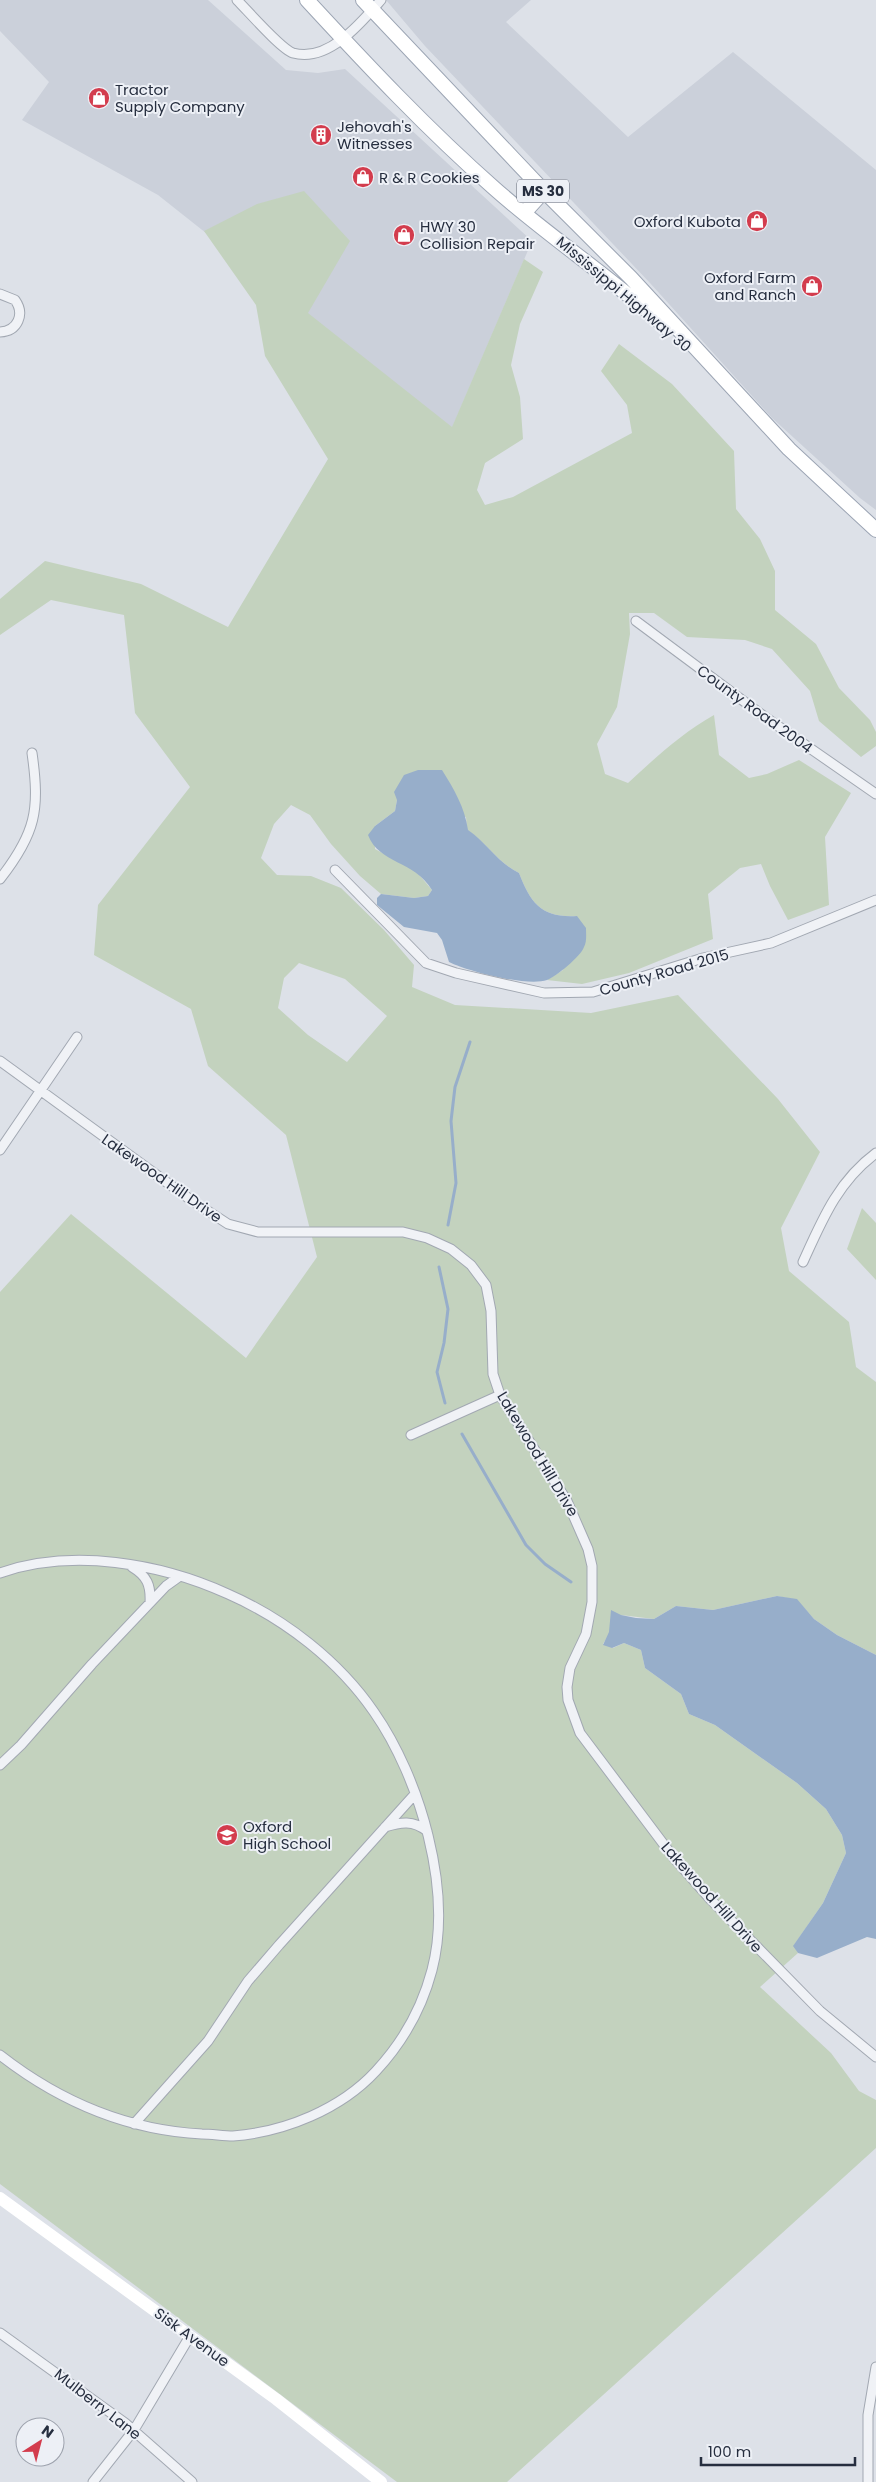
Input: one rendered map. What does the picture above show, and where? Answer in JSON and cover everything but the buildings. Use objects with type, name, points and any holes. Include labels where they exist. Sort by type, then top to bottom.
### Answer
[{"type":"main road","name":"Mississippi Highway 30","points":[[307,0],[434,134],[495,189],[634,298],[725,381]]},
{"type":"main road","name":"Mississippi Highway 30","points":[[372,3],[544,191],[638,285],[789,449],[876,530]]},
{"type":"main road","points":[[524,212],[544,191]]},
{"type":"street","points":[[237,0],[292,52],[307,54],[330,48],[342,38],[372,3]]},
{"type":"street","points":[[0,294],[15,300],[20,311],[20,318],[12,328],[0,332]]},
{"type":"street","name":"County Road 2004","points":[[636,621],[766,717],[876,794]]},
{"type":"street","points":[[0,879],[20,854],[31,832],[36,803],[32,753]]},
{"type":"street","name":"County Road 2015","points":[[335,870],[426,963],[456,973],[544,993],[593,992],[703,958],[771,943],[876,900]]},
{"type":"street","points":[[0,1150],[77,1037]]},
{"type":"street","name":"Lakewood Hill Drive","points":[[0,1061],[40,1092],[191,1200],[228,1224],[258,1232],[403,1232],[426,1238],[451,1249],[471,1265],[486,1285],[491,1311],[493,1374],[500,1395],[567,1500],[579,1524],[592,1566],[592,1602],[586,1634],[570,1668],[567,1687],[568,1700],[580,1733],[674,1858],[711,1900],[820,2011],[876,2057]]},
{"type":"street","points":[[803,1262],[830,1204],[846,1181],[862,1163],[876,1153]]},
{"type":"street","points":[[411,1436],[500,1395]]},
{"type":"street","points":[[0,1573],[16,1567],[55,1562],[105,1562],[154,1568],[207,1584],[248,1602],[318,1650],[348,1680],[374,1712],[396,1749],[415,1794],[427,1831],[436,1879],[438,1926],[433,1969],[408,2030],[390,2056],[364,2083],[343,2098],[309,2116],[275,2128],[241,2134],[178,2133],[134,2124],[102,2115],[69,2099],[2,2058]]},
{"type":"street","points":[[130,1566],[143,1574],[148,1581],[150,1603]]},
{"type":"street","points":[[0,1765],[21,1745],[92,1664],[166,1586],[180,1576]]},
{"type":"street","points":[[134,2124],[208,2041],[238,1996],[278,1945],[415,1794]]},
{"type":"street","points":[[384,1827],[408,1822],[419,1824],[427,1831]]},
{"type":"street","name":"Sisk Avenue","points":[[0,2198],[190,2336],[364,2466],[381,2482]]},
{"type":"street","name":"Mulberry Lane","points":[[0,2333],[75,2385],[134,2430],[192,2482]]},
{"type":"street","points":[[93,2482],[134,2430],[190,2336]]},
{"type":"street","points":[[868,2482],[868,2416],[876,2367]]},
{"type":"shaded area","points":[[0,0],[208,0],[286,70],[318,73],[345,69],[532,241],[452,428],[158,195],[22,120],[49,82],[0,31]]},
{"type":"shaded area","points":[[386,0],[531,0],[506,22],[628,137],[733,52],[876,170],[876,510],[860,498],[772,418],[650,283],[425,46]]},
{"type":"green space","points":[[304,191],[350,241],[308,313],[452,427],[524,259],[543,272],[520,324],[511,365],[520,397],[523,439],[485,463],[477,490],[485,505],[513,497],[632,433],[627,405],[601,371],[619,344],[672,384],[734,451],[736,509],[760,539],[775,571],[775,610],[816,644],[839,688],[870,720],[876,732],[876,746],[861,757],[819,721],[810,691],[772,649],[745,640],[687,637],[654,613],[629,613],[630,634],[617,707],[597,744],[605,774],[628,783],[680,738],[714,715],[719,755],[749,778],[767,774],[799,760],[851,793],[825,837],[829,905],[788,920],[761,864],[740,868],[708,894],[713,939],[629,973],[582,984],[547,980],[563,970],[577,916],[555,914],[539,907],[528,893],[519,873],[505,864],[467,830],[466,817],[397,800],[395,811],[375,826],[375,849],[416,871],[432,890],[428,896],[414,898],[381,894],[360,876],[331,844],[310,815],[291,805],[274,824],[261,858],[277,875],[311,876],[341,888],[384,930],[414,965],[412,987],[455,1005],[591,1013],[678,995],[778,1099],[820,1152],[781,1228],[789,1271],[849,1322],[856,1367],[876,1382],[876,1655],[837,1635],[814,1619],[797,1600],[777,1596],[713,1610],[676,1606],[654,1619],[621,1615],[603,1644],[613,1648],[624,1643],[641,1650],[645,1668],[681,1694],[689,1714],[715,1725],[797,1783],[826,1809],[842,1835],[846,1853],[823,1903],[794,1945],[798,1953],[760,1987],[831,2053],[859,2091],[876,2100],[876,2148],[507,2482],[397,2482],[0,2184],[0,1292],[71,1214],[246,1358],[317,1257],[286,1135],[208,1066],[191,1009],[94,955],[98,905],[190,787],[135,713],[124,615],[51,600],[0,635],[0,599],[45,561],[141,584],[228,627],[328,459],[265,356],[256,305],[204,231],[257,204]],"holes":[[[299,963],[345,979],[387,1016],[347,1062],[308,1035],[278,1008],[284,978]]]},
{"type":"green space","points":[[862,1208],[876,1223],[876,1280],[847,1249]]},
{"type":"water","points":[[418,770],[442,770],[462,806],[468,830],[505,864],[519,873],[528,893],[539,907],[555,914],[577,916],[586,928],[586,943],[582,951],[568,966],[556,975],[538,982],[512,980],[458,966],[449,962],[442,940],[437,933],[404,927],[377,905],[377,898],[381,894],[414,898],[428,896],[432,890],[425,880],[416,873],[380,852],[368,835],[375,826],[395,811],[397,800],[394,792],[404,775]]},
{"type":"water","points":[[777,1596],[797,1599],[814,1619],[837,1635],[876,1655],[876,1939],[867,1937],[817,1958],[798,1953],[793,1946],[823,1903],[846,1853],[842,1835],[826,1809],[797,1783],[715,1725],[689,1714],[681,1694],[645,1668],[641,1650],[624,1643],[612,1648],[603,1645],[609,1632],[611,1610],[621,1615],[654,1619],[676,1606],[713,1610]]},
{"type":"waterway","points":[[448,1225],[456,1183],[451,1121],[455,1087],[470,1042]]},
{"type":"waterway","points":[[439,1267],[448,1309],[444,1343],[437,1372],[445,1403]]},
{"type":"waterway","points":[[462,1434],[526,1545],[545,1564],[571,1582]]},
{"type":"place","name":"Tractor Supply Company","points":[[99,98]]},
{"type":"place","name":"Jehovah's Witnesses","points":[[321,135]]},
{"type":"place","name":"R & R Cookies","points":[[363,177]]},
{"type":"place","name":"Oxford Kubota","points":[[757,221]]},
{"type":"place","name":"HWY 30 Collision Repair","points":[[404,235]]},
{"type":"place","name":"Oxford Farm and Ranch","points":[[812,286]]},
{"type":"place","name":"Oxford High School","points":[[227,1835]]}]
